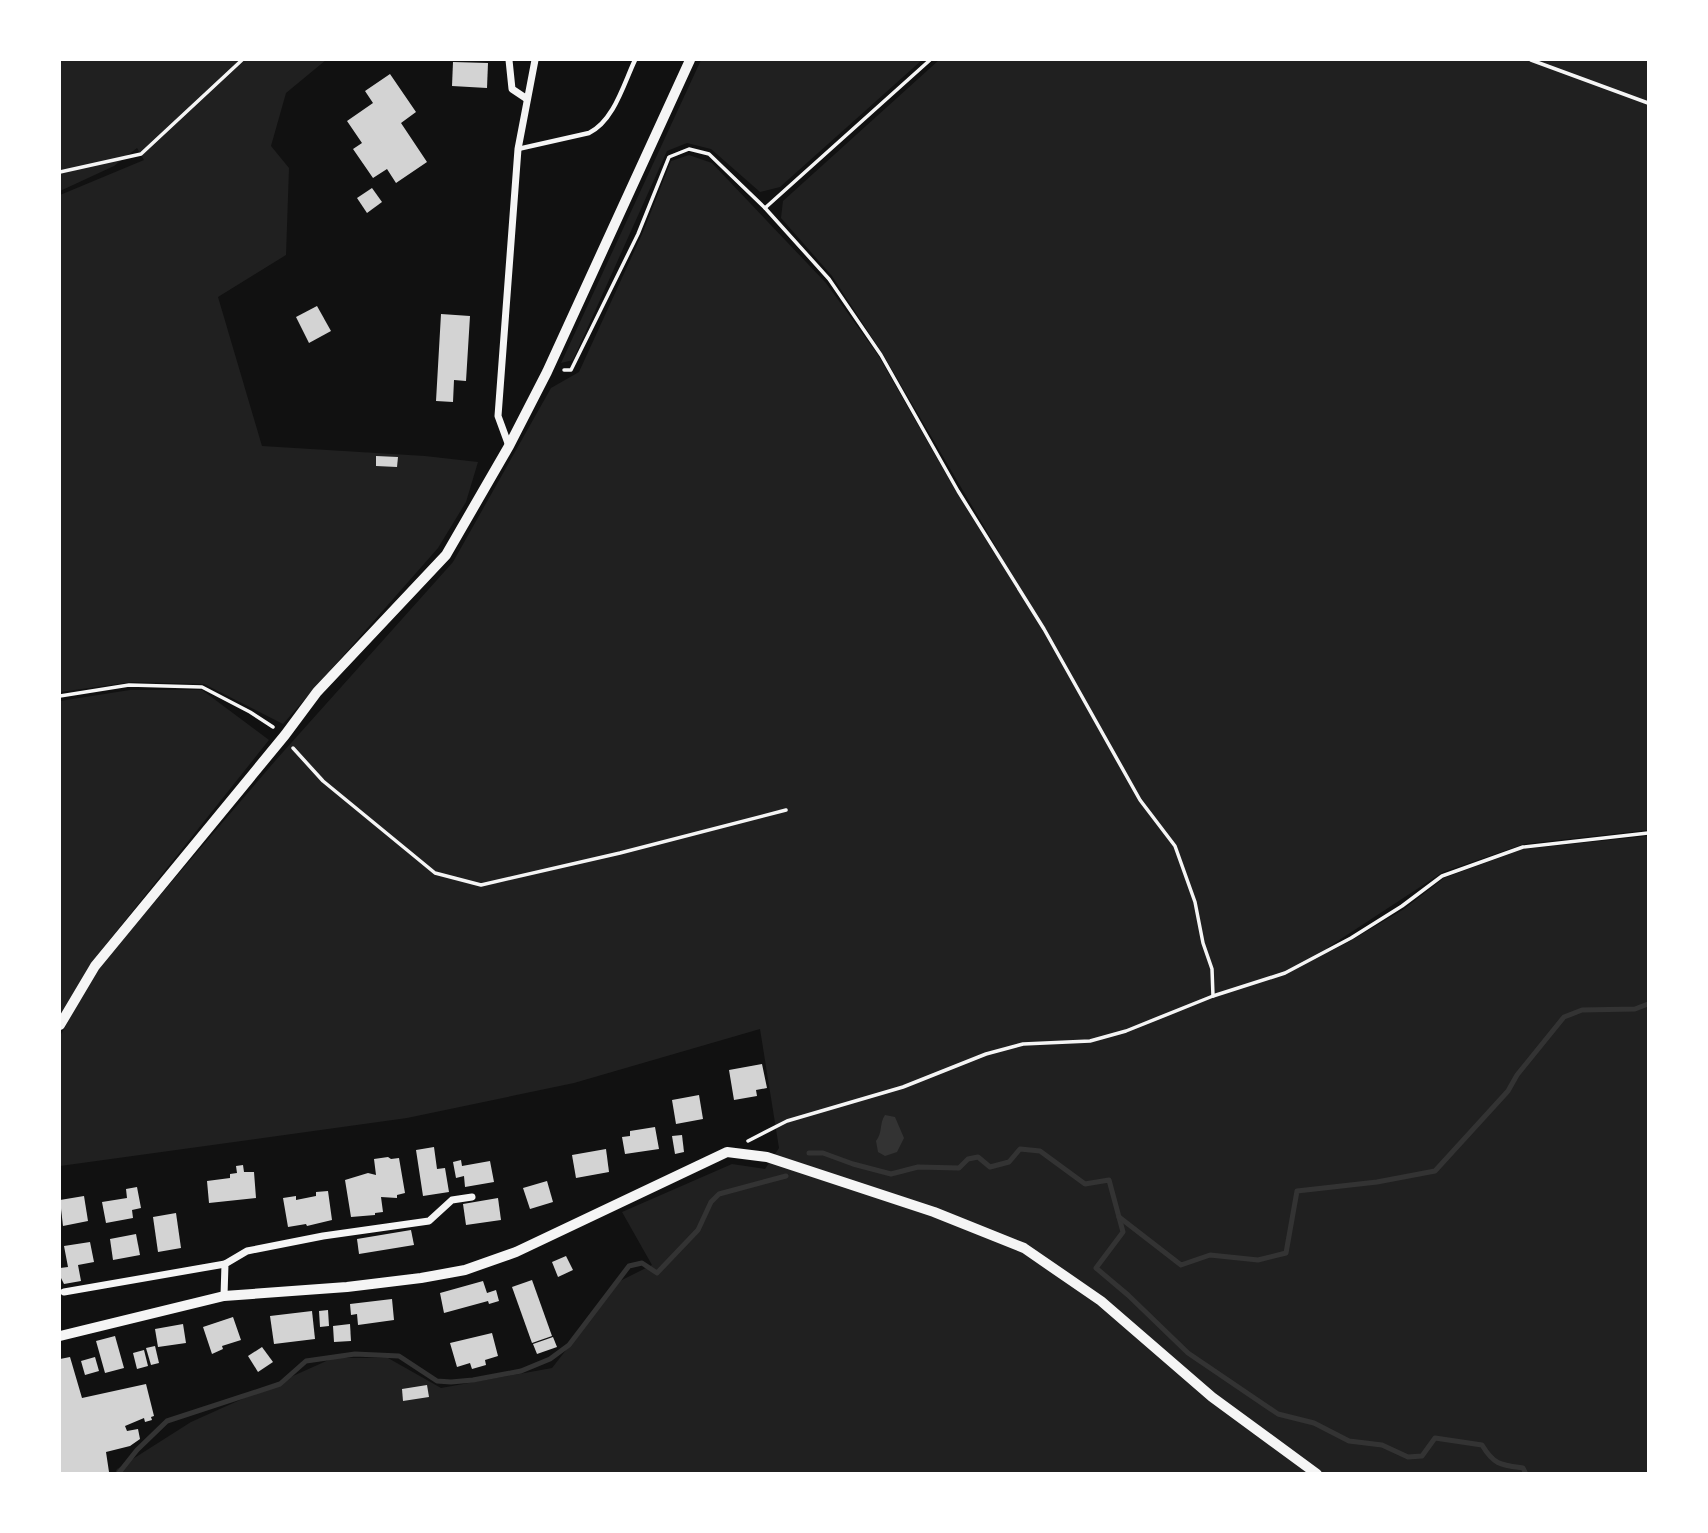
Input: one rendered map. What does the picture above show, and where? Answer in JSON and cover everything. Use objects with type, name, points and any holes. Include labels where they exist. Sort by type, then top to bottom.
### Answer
[{"type":"main road","points":[[60,1025],[95,967],[285,735],[317,692],[446,555],[509,446],[547,372],[690,60]]},
{"type":"street","points":[[509,60],[512,89],[527,99]]},
{"type":"street","points":[[509,446],[498,416],[518,149],[535,60]]},
{"type":"street","points":[[60,1336],[224,1296],[347,1287],[465,1270],[516,1252],[727,1152],[767,1157],[797,1165],[934,1212],[1024,1248],[1101,1301],[1212,1397],[1317,1474]]},
{"type":"street","points":[[64,1292],[225,1264],[247,1251],[323,1236],[429,1221],[452,1200],[472,1197]]},
{"type":"street","points":[[224,1296],[225,1264]]},
{"type":"lane","points":[[518,149],[597,129],[614,105],[635,60]]},
{"type":"path","points":[[60,172],[141,155],[242,60]]},
{"type":"path","points":[[765,208],[930,60]]},
{"type":"path","points":[[1531,60],[1648,103]]},
{"type":"path","points":[[547,372],[571,370],[638,234],[668,157],[689,149],[709,154],[765,208],[830,279],[881,355],[958,491],[1044,629],[1140,800],[1175,846],[1195,902],[1203,943],[1212,970],[1213,996]]},
{"type":"path","points":[[60,696],[130,685],[202,687],[250,712],[285,735],[295,752],[323,781],[435,873],[481,885],[620,853],[786,810]]},
{"type":"path","points":[[727,1152],[787,1121],[903,1087],[986,1054],[1023,1044],[1090,1041],[1126,1031],[1213,996],[1285,973],[1372,925],[1443,876],[1523,847],[1648,833]]},
{"type":"shaded area","points":[[60,60],[326,60],[286,93],[271,146],[289,168],[286,255],[218,297],[262,446],[478,462],[466,502],[438,548],[283,724],[204,684],[132,682],[60,692],[60,195],[144,160],[137,148],[114,166],[60,191]]},
{"type":"shaded area","points":[[701,60],[922,60],[780,187],[760,192],[711,149],[687,143],[667,151],[573,360],[561,363]]},
{"type":"shaded area","points":[[939,60],[1648,60],[1648,830],[1524,844],[1443,872],[1327,948],[1329,952],[1404,909],[1444,878],[1523,849],[1648,836],[1648,1473],[115,1473],[117,1469],[191,1422],[333,1358],[388,1358],[441,1388],[552,1368],[620,1281],[652,1265],[622,1212],[732,1164],[765,1169],[779,1148],[760,1029],[574,1083],[407,1118],[60,1166],[60,1036],[98,968],[275,761],[453,562],[551,388],[579,372],[643,232],[671,161],[689,155],[712,163],[826,283],[878,355],[957,493],[995,554],[999,552],[884,356],[832,276],[781,218],[783,201]]},
{"type":"shaded area","points":[[130,690],[202,690],[269,740],[92,962],[60,1015],[60,701]]},
{"type":"shaded area","points":[[885,1115],[895,1117],[904,1138],[897,1152],[885,1156],[878,1152],[876,1141]]},
{"type":"building","points":[[453,62],[488,63],[487,88],[452,86]]},
{"type":"building","points":[[390,74],[416,112],[401,123],[427,162],[396,183],[387,169],[373,178],[353,149],[362,143],[347,121],[373,103],[365,91]]},
{"type":"building","points":[[372,188],[382,202],[367,213],[357,198]]},
{"type":"building","points":[[317,306],[331,331],[309,343],[296,317]]},
{"type":"building","points":[[441,314],[470,316],[466,381],[454,380],[453,402],[436,401]]},
{"type":"building","points":[[376,456],[398,457],[397,467],[376,466]]},
{"type":"building","points":[[762,1064],[767,1088],[756,1090],[757,1096],[734,1100],[729,1070]]},
{"type":"building","points":[[699,1095],[703,1119],[676,1124],[672,1100]]},
{"type":"building","points":[[655,1127],[659,1149],[625,1154],[622,1137],[630,1136],[630,1131]]},
{"type":"building","points":[[682,1135],[684,1152],[675,1154],[672,1136]]},
{"type":"building","points":[[434,1147],[437,1169],[445,1168],[449,1192],[423,1196],[416,1150]]},
{"type":"building","points":[[606,1149],[609,1172],[576,1178],[572,1155]]},
{"type":"building","points":[[399,1158],[405,1193],[397,1195],[397,1198],[381,1197],[383,1212],[351,1217],[345,1180],[368,1173],[376,1175],[374,1159]]},
{"type":"building","points":[[461,1160],[462,1166],[490,1161],[494,1182],[465,1187],[464,1176],[456,1178],[453,1162]]},
{"type":"building","points":[[243,1165],[244,1172],[254,1172],[256,1198],[209,1203],[207,1181],[230,1178],[230,1174],[237,1173],[236,1166]]},
{"type":"building","points":[[547,1181],[553,1202],[530,1209],[523,1188]]},
{"type":"building","points":[[137,1187],[141,1208],[132,1210],[133,1218],[106,1223],[102,1202],[127,1198],[126,1189]]},
{"type":"building","points":[[328,1191],[332,1220],[288,1227],[283,1198],[296,1196],[296,1200],[316,1196],[316,1192]]},
{"type":"building","points":[[84,1196],[88,1221],[63,1226],[60,1200]]},
{"type":"building","points":[[498,1198],[501,1220],[466,1225],[463,1204]]},
{"type":"building","points":[[176,1213],[181,1248],[158,1252],[153,1217]]},
{"type":"building","points":[[411,1230],[414,1245],[359,1254],[357,1239]]},
{"type":"building","points":[[136,1234],[140,1255],[113,1260],[110,1239]]},
{"type":"building","points":[[90,1242],[94,1262],[78,1265],[81,1281],[64,1284],[60,1268],[68,1267],[64,1246]]},
{"type":"building","points":[[566,1256],[573,1270],[558,1277],[552,1262]]},
{"type":"building","points":[[532,1280],[552,1336],[532,1343],[512,1287]]},
{"type":"building","points":[[483,1281],[487,1293],[496,1290],[499,1301],[489,1304],[488,1301],[444,1313],[440,1293]]},
{"type":"building","points":[[392,1299],[394,1320],[358,1325],[357,1314],[351,1315],[350,1304]]},
{"type":"building","points":[[328,1310],[329,1326],[320,1327],[319,1311]]},
{"type":"building","points":[[312,1311],[315,1339],[274,1344],[270,1316]]},
{"type":"building","points":[[233,1317],[241,1340],[222,1346],[223,1349],[212,1354],[203,1327]]},
{"type":"building","points":[[183,1324],[186,1343],[158,1347],[155,1329]]},
{"type":"building","points":[[350,1324],[351,1341],[334,1342],[333,1326]]},
{"type":"building","points":[[492,1333],[498,1356],[485,1360],[486,1365],[472,1369],[470,1363],[457,1367],[450,1343]]},
{"type":"building","points":[[115,1336],[124,1368],[105,1373],[96,1341]]},
{"type":"building","points":[[553,1337],[557,1347],[537,1354],[533,1344]]},
{"type":"building","points":[[155,1346],[159,1363],[151,1365],[146,1348]]},
{"type":"building","points":[[262,1347],[273,1362],[258,1372],[248,1356]]},
{"type":"building","points":[[144,1350],[148,1366],[137,1369],[133,1353]]},
{"type":"building","points":[[70,1357],[82,1398],[146,1384],[154,1416],[151,1417],[152,1420],[145,1422],[144,1418],[125,1426],[127,1431],[138,1429],[140,1439],[130,1446],[106,1452],[109,1472],[60,1474],[60,1359]]},
{"type":"building","points":[[95,1357],[99,1371],[85,1375],[81,1361]]},
{"type":"building","points":[[427,1385],[429,1397],[403,1401],[402,1389]]},
{"type":"waterway","points":[[1119,1217],[1181,1265],[1210,1255],[1258,1260],[1286,1253],[1297,1191],[1377,1182],[1435,1171],[1508,1091],[1517,1075],[1564,1017],[1582,1010],[1635,1009],[1648,1004]]},
{"type":"waterway","points":[[809,1153],[823,1153],[891,1174],[918,1167],[959,1168],[968,1159],[978,1157],[990,1167],[1009,1162],[1020,1149],[1040,1151],[1085,1184],[1109,1180],[1123,1232],[1096,1268],[1188,1353],[1278,1414],[1314,1423],[1349,1441],[1382,1445],[1408,1457],[1422,1456],[1435,1438],[1482,1445],[1494,1460],[1504,1465],[1523,1468],[1526,1474]]},
{"type":"waterway","points":[[118,1474],[137,1450],[167,1421],[280,1384],[306,1361],[355,1354],[399,1356],[437,1381],[451,1382],[521,1371],[550,1359],[569,1345],[629,1266],[642,1263],[657,1273],[698,1230],[711,1202],[719,1194],[786,1176]]}]
